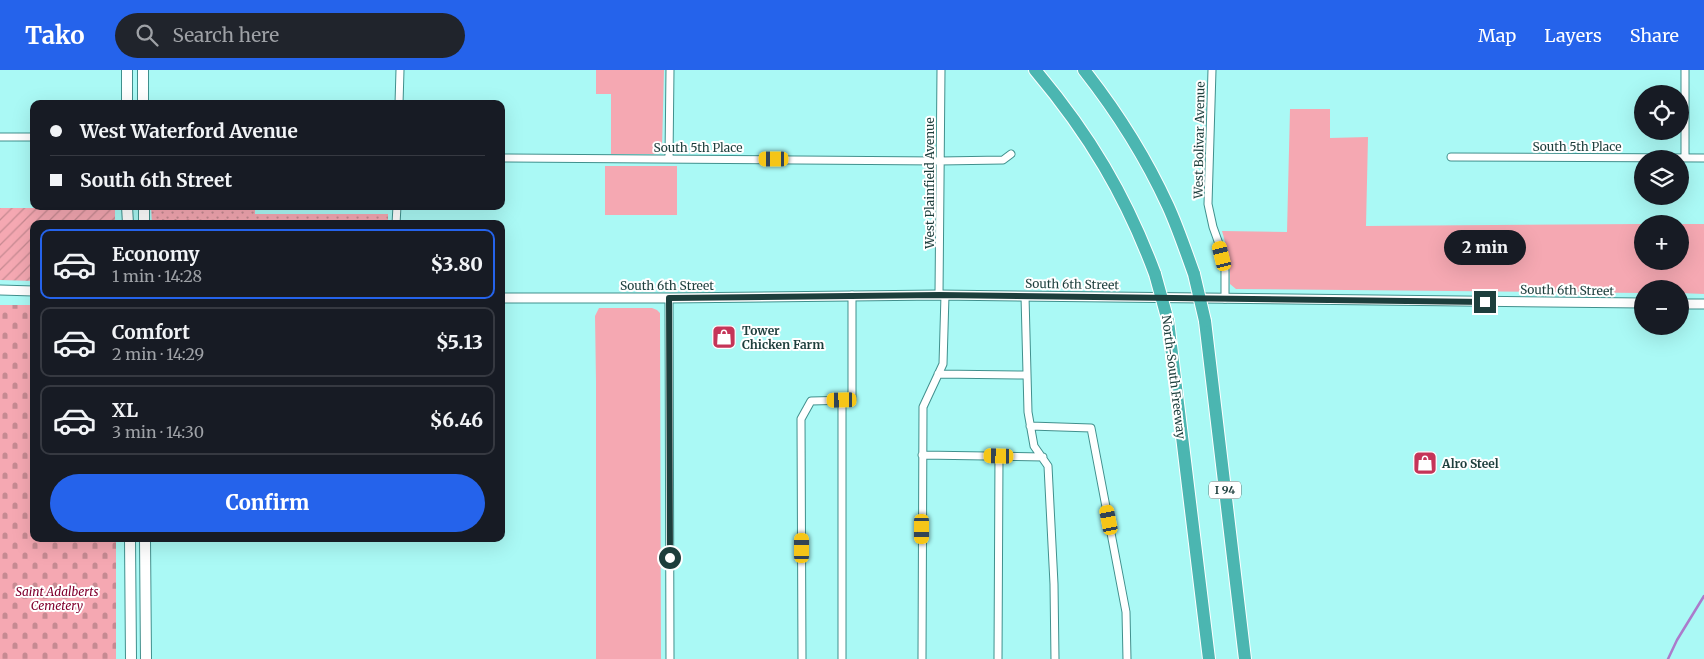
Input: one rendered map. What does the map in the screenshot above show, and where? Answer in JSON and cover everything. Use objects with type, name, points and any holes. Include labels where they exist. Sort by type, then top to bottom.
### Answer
[{"type":"highway","name":"North-South Freeway","points":[[1035,70],[1057,96],[1095,150],[1123,199],[1141,236],[1155,274],[1168,322],[1208,659]]},
{"type":"highway","name":"I 94","points":[[1084,70],[1120,117],[1149,168],[1168,206],[1194,274],[1205,321],[1245,659]]},
{"type":"main road","points":[[127,70],[127,100]]},
{"type":"main road","points":[[143,70],[144,100]]},
{"type":"main road","points":[[130,542],[131,659]]},
{"type":"main road","points":[[146,542],[146,659]]},
{"type":"street","points":[[399,100],[400,70]]},
{"type":"street","points":[[670,70],[670,158]]},
{"type":"street","name":"West Plainfield Avenue","points":[[922,659],[923,407],[943,364],[940,161],[941,70]]},
{"type":"street","name":"West Bolivar Avenue","points":[[1212,70],[1208,204],[1212,227],[1220,244],[1225,270],[1225,299]]},
{"type":"street","points":[[1685,70],[1685,150]]},
{"type":"street","points":[[0,137],[30,137]]},
{"type":"street","name":"South 5th Place","points":[[505,158],[940,161],[1003,160],[1011,154]]},
{"type":"street","name":"South 5th Place","points":[[1451,157],[1634,158]]},
{"type":"street","name":"South 5th Place","points":[[1689,158],[1704,158]]},
{"type":"street","points":[[0,290],[30,290]]},
{"type":"street","points":[[802,659],[801,419],[811,401],[852,400],[852,295]]},
{"type":"street","name":"South 6th Street","points":[[505,298],[942,295],[1634,303]]},
{"type":"street","points":[[1025,296],[1028,412],[1034,446],[1048,466],[1054,584],[1055,659]]},
{"type":"street","points":[[669,298],[670,659]]},
{"type":"street","points":[[1689,304],[1704,304]]},
{"type":"street","points":[[938,374],[1027,375]]},
{"type":"street","points":[[842,400],[842,659]]},
{"type":"street","points":[[1030,426],[1091,428],[1126,612],[1128,659]]},
{"type":"street","points":[[922,455],[1043,457]]},
{"type":"street","points":[[998,659],[999,456]]},
{"type":"green space","points":[[596,70],[664,70],[661,151],[655,154],[611,154],[611,94],[596,94]]},
{"type":"green space","points":[[1290,109],[1330,109],[1330,138],[1368,137],[1366,226],[1634,224],[1634,270],[1689,270],[1689,224],[1704,224],[1704,294],[1689,293],[1689,280],[1634,280],[1634,293],[1236,289],[1230,284],[1229,256],[1222,231],[1287,232]]},
{"type":"green space","points":[[605,166],[677,166],[677,215],[605,215]]},
{"type":"green space","points":[[0,208],[115,210],[115,220],[30,220],[30,281],[0,280]]},
{"type":"green space","points":[[151,210],[255,210],[255,214],[388,214],[388,220],[152,220]]},
{"type":"green space","points":[[162,219],[247,220],[162,220]]},
{"type":"green space","name":"Saint Adalberts Cemetery","points":[[0,305],[30,305],[30,542],[116,542],[116,659],[0,659]]},
{"type":"green space","points":[[599,308],[652,308],[660,313],[661,659],[596,659],[595,316]]},
{"type":"waterway","points":[[1668,659],[1677,640],[1704,596]]},
{"type":"place","name":"Tower Chicken Farm","points":[[724,337]]},
{"type":"place","name":"Alro Steel","points":[[1425,463]]},
{"type":"route","points":[[670,558],[669,298],[939,295],[1485,302]]}]
